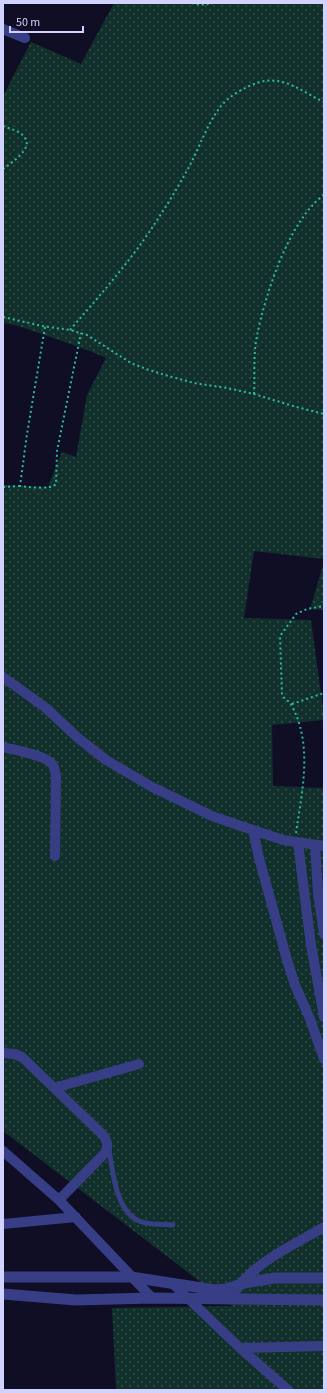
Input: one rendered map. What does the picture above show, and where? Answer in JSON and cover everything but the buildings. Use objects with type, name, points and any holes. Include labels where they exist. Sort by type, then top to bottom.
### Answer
[{"type":"street","points":[[3,29],[25,38]]},
{"type":"street","points":[[3,678],[46,708],[78,738],[106,760],[122,771],[152,787],[212,816],[253,830],[296,842],[319,845],[318,892],[324,934]]},
{"type":"street","points":[[3,747],[42,758],[52,764],[56,776],[55,856]]},
{"type":"street","points":[[253,830],[259,858],[287,960],[295,985],[310,1019],[324,1059]]},
{"type":"street","points":[[296,842],[310,938],[322,994],[324,1017]]},
{"type":"street","points":[[3,1053],[14,1054],[22,1057],[104,1136],[108,1147],[105,1153],[59,1200]]},
{"type":"street","points":[[54,1088],[139,1064]]},
{"type":"street","points":[[3,1151],[59,1200],[152,1298]]},
{"type":"street","points":[[5,1222],[76,1217]]},
{"type":"street","points":[[231,1300],[239,1284],[265,1262],[324,1228]]},
{"type":"street","points":[[3,1277],[131,1277],[216,1290],[227,1289],[239,1284],[275,1278],[324,1278]]},
{"type":"street","points":[[172,1283],[240,1348],[288,1390]]},
{"type":"street","points":[[3,1294],[76,1300],[152,1298],[324,1300]]},
{"type":"street","points":[[240,1348],[324,1346]]},
{"type":"lane","points":[[108,1147],[118,1192],[129,1215],[143,1223],[173,1225]]},
{"type":"path","points":[[192,3],[201,5],[214,3]]},
{"type":"path","points":[[70,330],[112,282],[161,215],[189,167],[209,124],[222,104],[237,93],[257,82],[278,80],[304,91],[324,102]]},
{"type":"path","points":[[3,126],[21,134],[27,142],[23,152],[3,169]]},
{"type":"path","points":[[254,394],[257,337],[270,289],[295,230],[306,212],[324,195]]},
{"type":"path","points":[[3,317],[81,333],[94,339],[114,353],[146,370],[194,383],[228,388],[254,394],[324,414]]},
{"type":"path","points":[[20,486],[45,326]]},
{"type":"path","points":[[3,487],[20,486],[48,488],[53,487],[56,484],[57,451],[81,333]]},
{"type":"path","points":[[296,842],[305,754],[302,733],[292,704],[283,698],[281,690],[280,636],[296,614],[307,609],[324,606]]},
{"type":"path","points":[[292,704],[324,693]]},
{"type":"green space","points":[[114,3],[324,3],[324,559],[254,551],[244,618],[311,620],[324,716],[324,720],[272,725],[273,786],[324,788],[324,1390],[116,1390],[112,1308],[232,1306],[3,1131],[3,485],[48,487],[62,452],[76,457],[87,395],[106,358],[83,348],[19,326],[3,323],[3,96],[31,42],[81,64]]},
{"type":"green space","points":[[324,562],[324,610],[310,609]]}]
